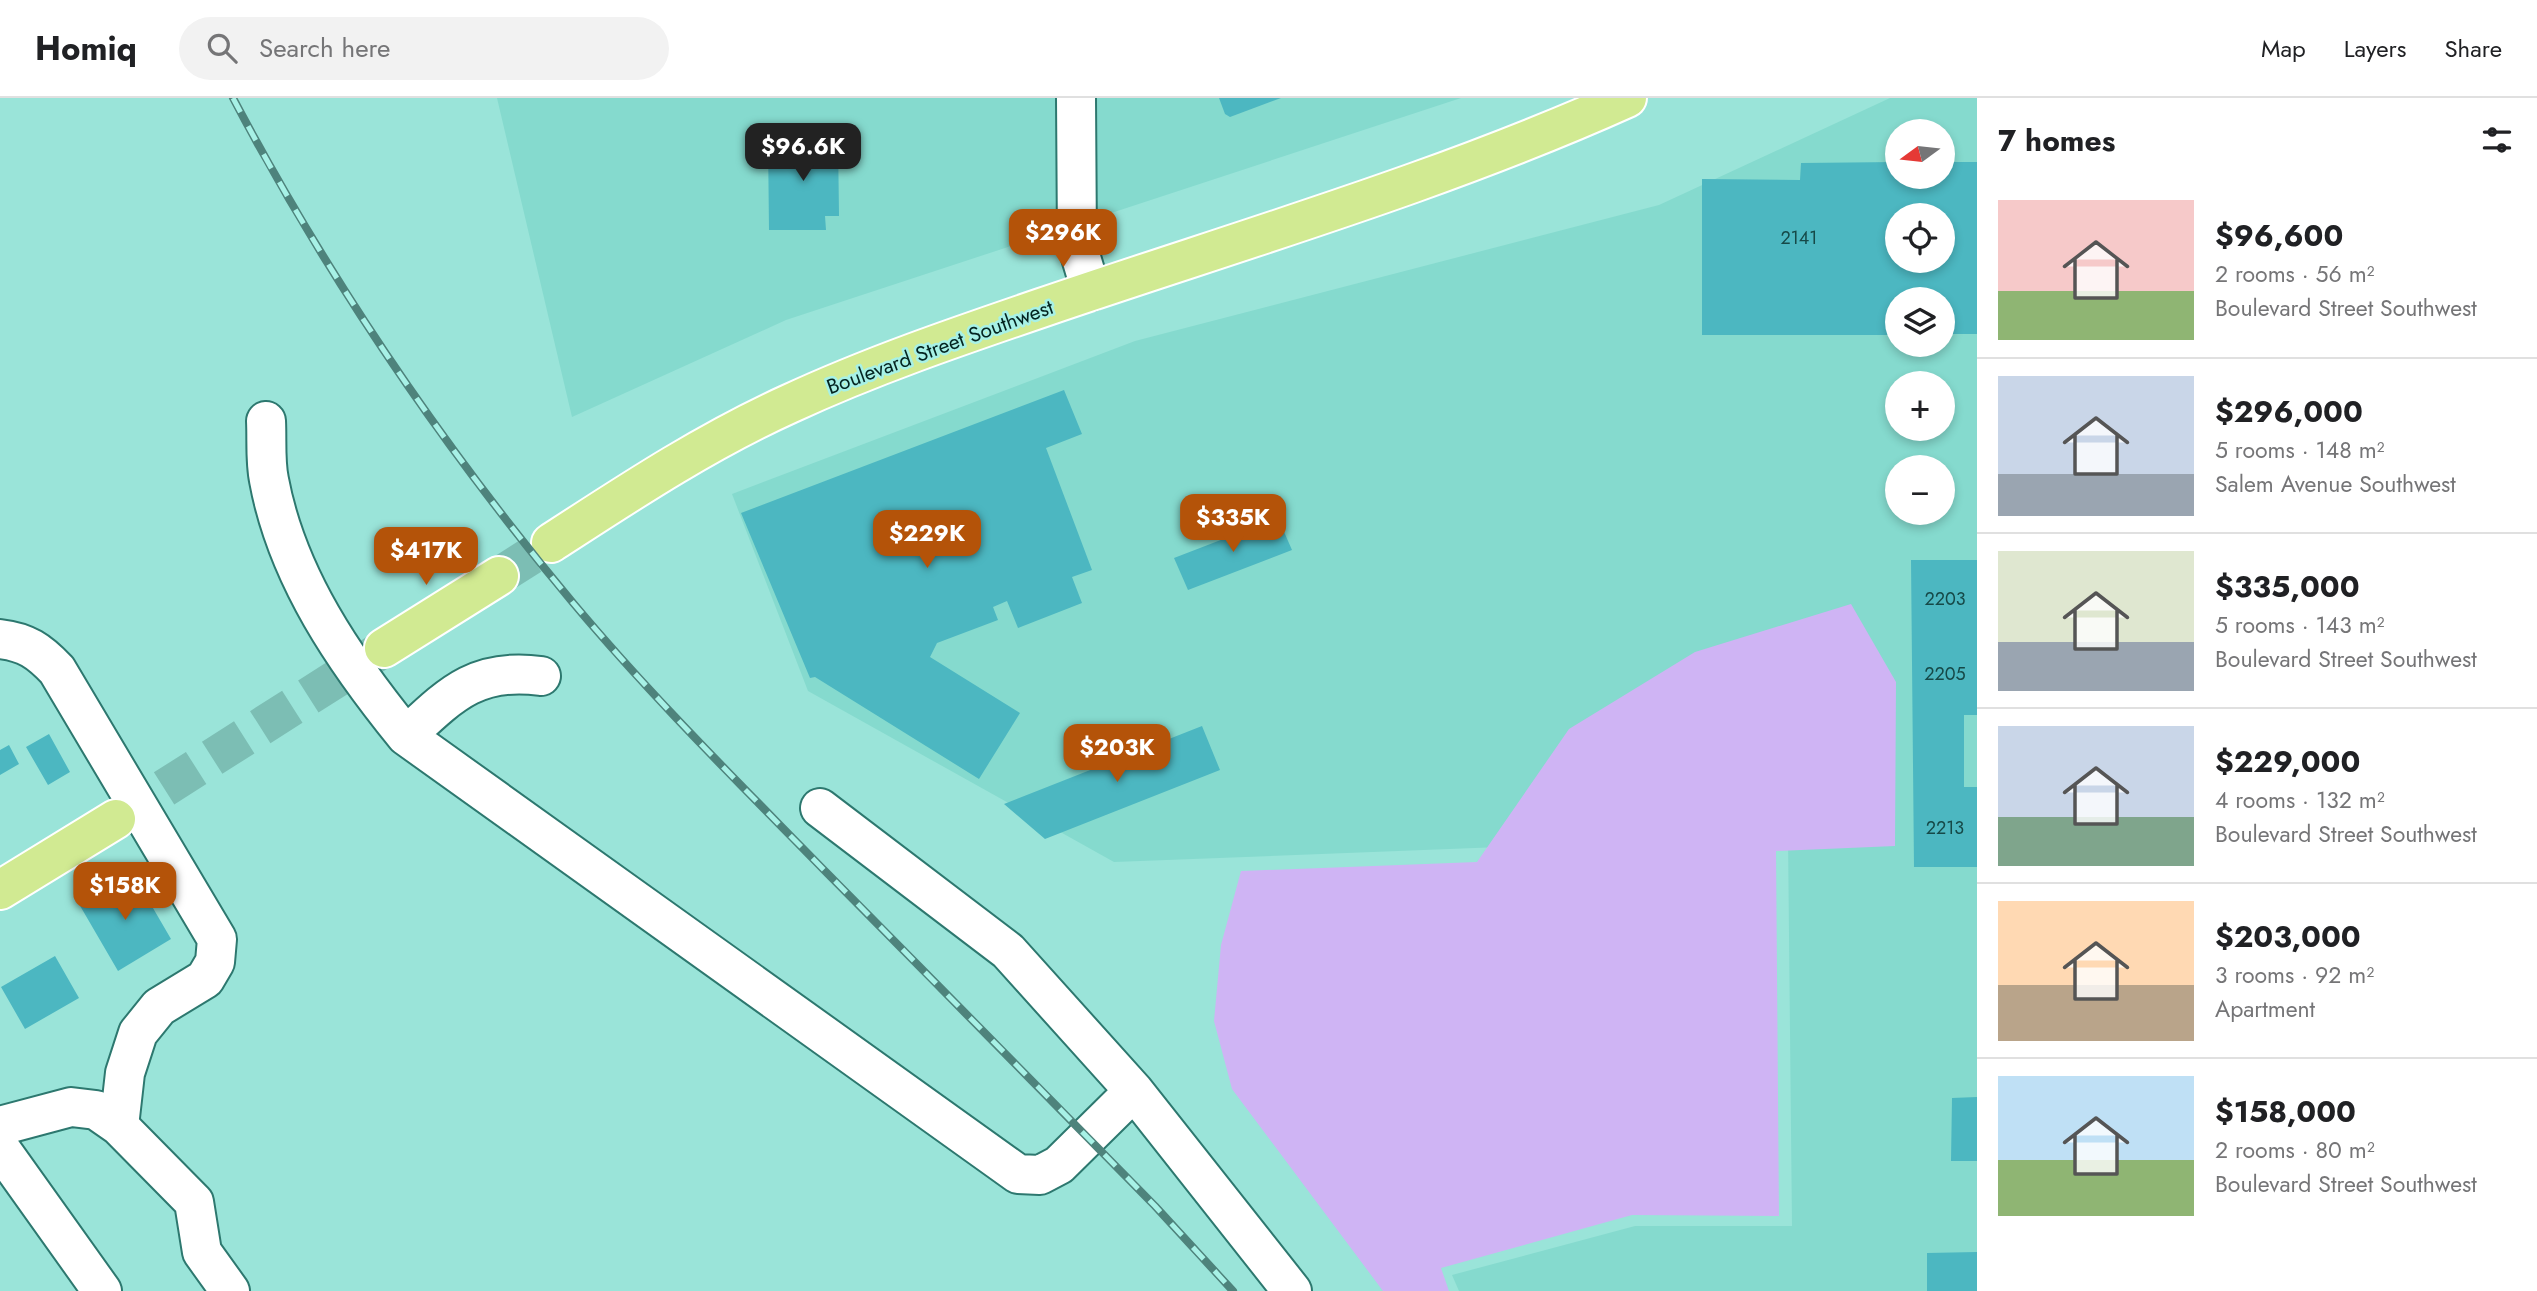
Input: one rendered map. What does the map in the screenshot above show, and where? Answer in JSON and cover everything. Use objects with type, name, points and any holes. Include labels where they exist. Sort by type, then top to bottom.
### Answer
[{"type":"main road","name":"Boulevard Street Southwest","points":[[551,542],[681,460],[788,404],[927,348],[1377,195],[1551,132],[1627,98]]},
{"type":"main road","points":[[384,648],[499,576]]},
{"type":"main road","points":[[0,890],[116,819]]},
{"type":"street","points":[[1076,98],[1077,244],[1090,291]]},
{"type":"street","points":[[266,421],[269,478],[290,556],[338,645],[406,736],[1018,1174],[1040,1175],[1059,1165],[1134,1091]]},
{"type":"street","points":[[0,639],[21,642],[31,647],[41,653],[57,670],[216,939],[215,962],[205,979],[159,1007],[138,1032],[125,1073],[119,1126]]},
{"type":"street","points":[[406,736],[470,683],[514,673],[541,676]]},
{"type":"street","points":[[820,808],[1008,951],[1134,1091],[1292,1291]]},
{"type":"street","points":[[0,1126],[71,1107],[96,1110],[119,1126],[194,1202],[202,1252],[230,1291]]},
{"type":"street","points":[[0,1148],[102,1291]]},
{"type":"shaded area","points":[[497,98],[1461,98],[786,320],[572,417]]},
{"type":"shaded area","points":[[1890,98],[1977,98],[1977,1291],[1459,1291],[1452,1275],[1635,1226],[1792,1226],[1788,836],[1114,862],[808,691],[732,494],[1135,341],[1659,205]]},
{"type":"shaded area","points":[[1851,604],[1896,682],[1895,846],[1776,851],[1779,1216],[1632,1215],[1441,1268],[1449,1291],[1383,1291],[1232,1089],[1214,1021],[1221,945],[1241,871],[1477,862],[1569,729],[1695,652]]},
{"type":"building","points":[[1219,98],[1281,98],[1230,117],[1225,114]]},
{"type":"building","points":[[768,139],[838,139],[839,216],[825,216],[826,230],[769,230]]},
{"type":"building","points":[[1885,162],[1885,189],[1955,189],[1955,162],[1977,162],[1977,334],[1955,334],[1955,287],[1885,287],[1885,335],[1702,335],[1702,179],[1800,180],[1801,163]]},
{"type":"building","points":[[1064,390],[1082,434],[1046,448],[1092,570],[1072,577],[1082,603],[1018,628],[1007,601],[993,607],[998,620],[937,643],[930,657],[1020,713],[979,779],[815,677],[810,678],[741,513]]},
{"type":"building","points":[[1278,518],[1292,550],[1188,590],[1174,558]]},
{"type":"building","points":[[1911,560],[1977,560],[1977,715],[1964,715],[1964,787],[1977,787],[1977,867],[1914,867]]},
{"type":"building","points":[[1202,726],[1220,770],[1045,839],[1004,804]]},
{"type":"building","points":[[49,734],[70,772],[48,785],[26,747]]},
{"type":"building","points":[[9,745],[19,764],[0,775],[0,750]]},
{"type":"building","points":[[132,872],[171,939],[118,971],[79,904]]},
{"type":"building","points":[[55,956],[79,998],[25,1029],[1,987]]},
{"type":"building","points":[[1977,1097],[1977,1161],[1951,1161],[1952,1098]]},
{"type":"building","points":[[1977,1252],[1977,1291],[1927,1291],[1927,1253]]},
{"type":"tunnel","points":[[499,576],[551,543]]},
{"type":"tunnel","points":[[116,819],[383,649]]},
{"type":"railway","points":[[233,98],[308,231],[390,360],[479,484],[574,604],[696,739],[1155,1206],[1233,1291]]}]
